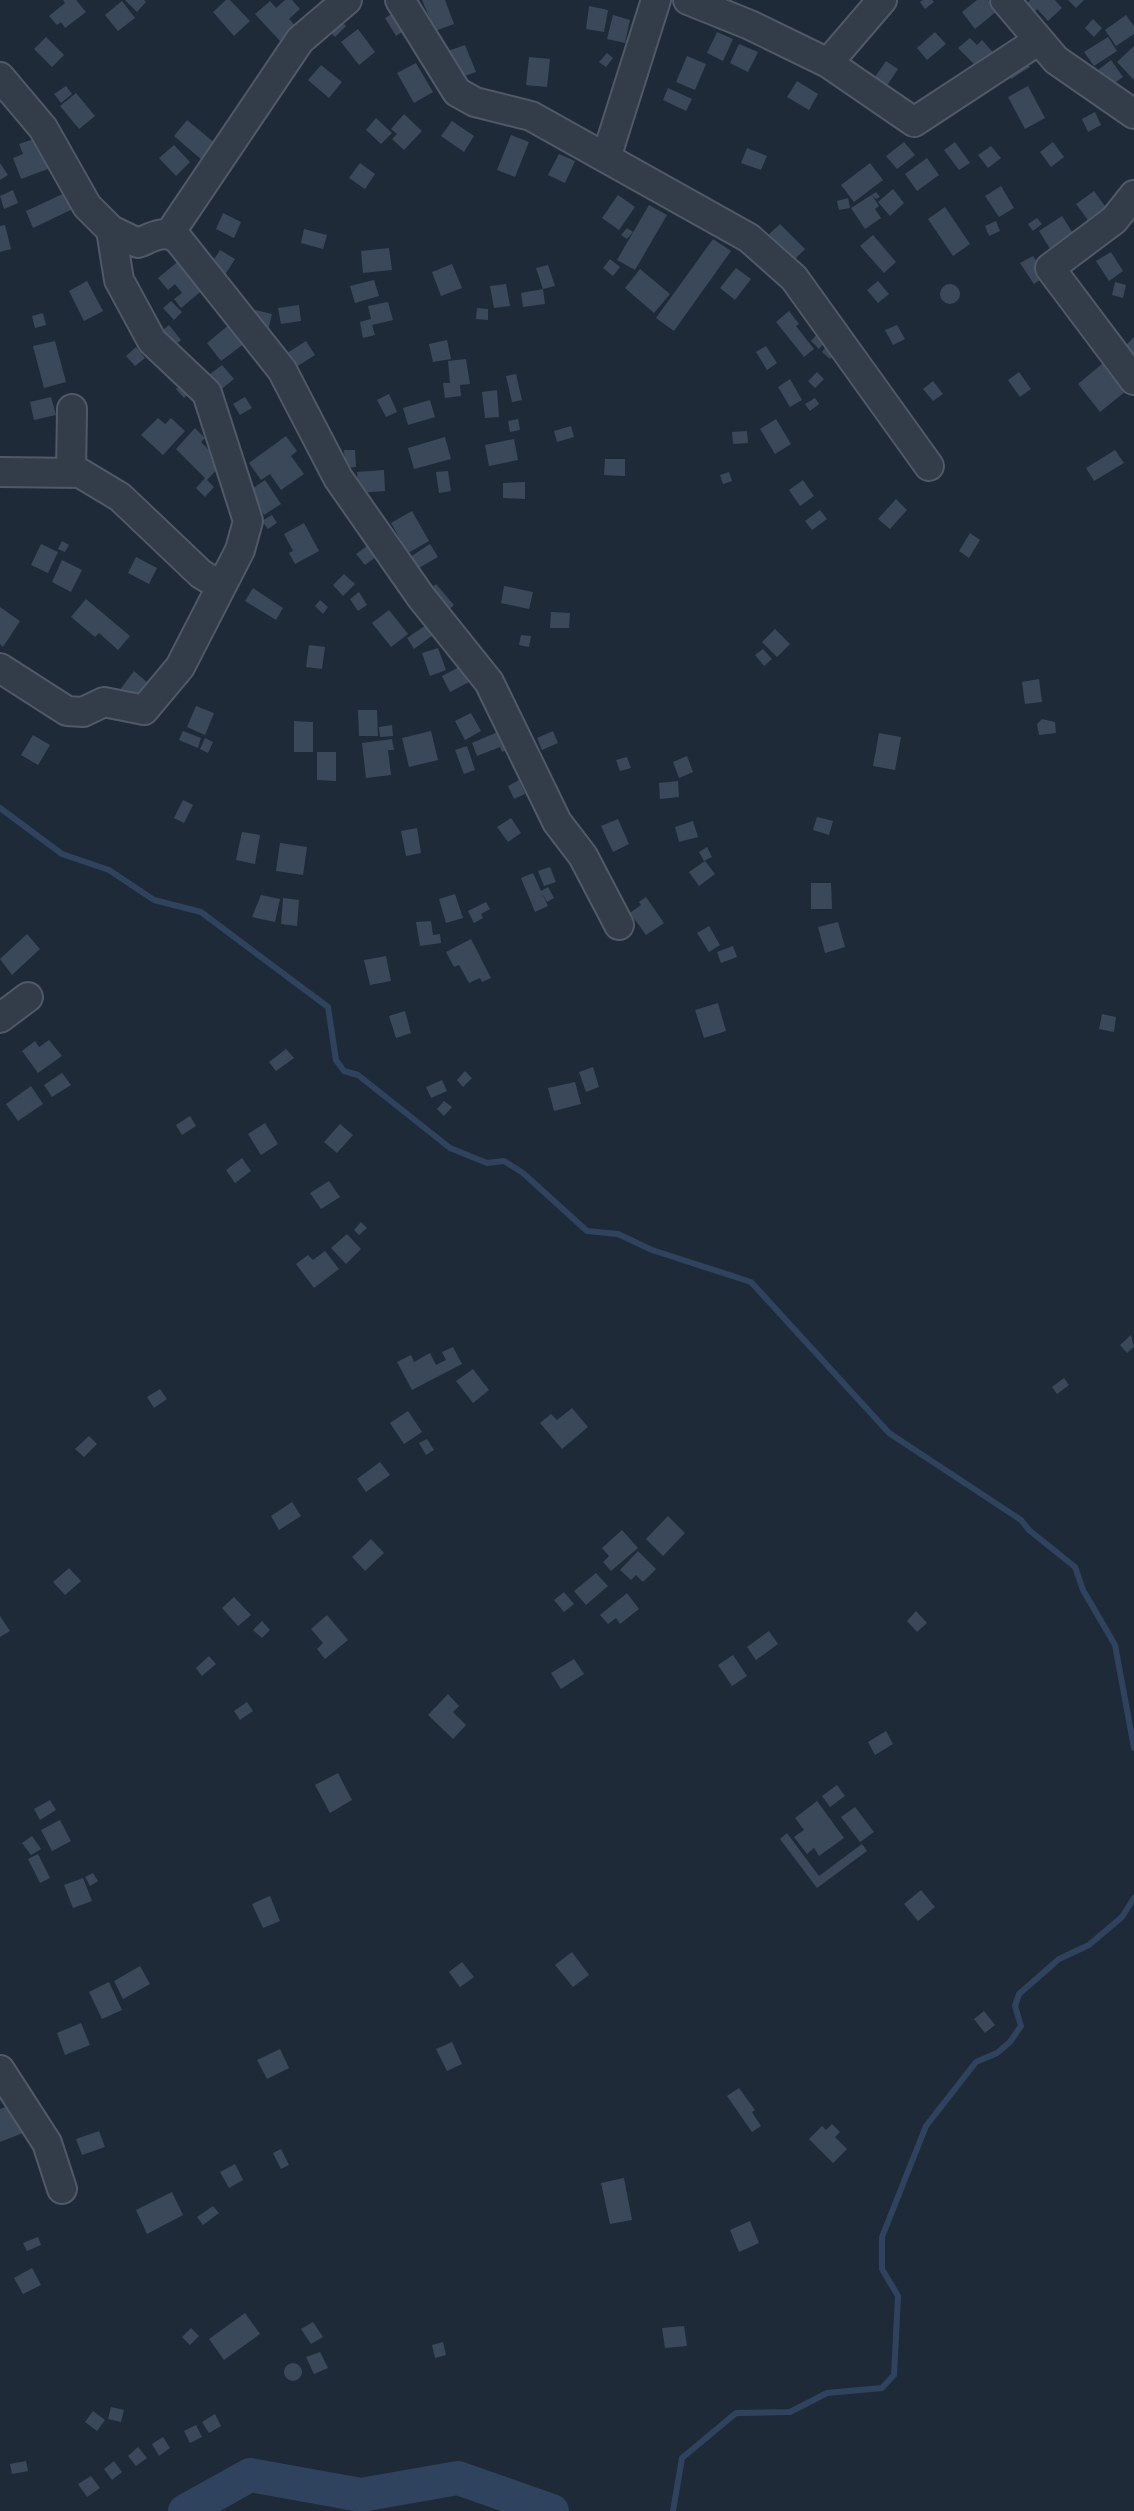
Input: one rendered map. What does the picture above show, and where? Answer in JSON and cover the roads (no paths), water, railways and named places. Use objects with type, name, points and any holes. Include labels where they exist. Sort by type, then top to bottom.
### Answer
[{"type":"street","points":[[170,233],[300,40],[347,0]]},
{"type":"street","points":[[400,0],[457,92],[475,102],[531,116],[749,238],[794,278],[929,466]]},
{"type":"street","points":[[606,158],[656,0]]},
{"type":"street","points":[[688,0],[750,25],[828,63],[914,122],[1039,40]]},
{"type":"street","points":[[828,63],[882,0]]},
{"type":"street","points":[[1005,0],[1056,60],[1134,114]]},
{"type":"street","points":[[0,77],[43,128],[87,206],[111,230],[138,243],[164,233],[178,239],[282,370],[338,478],[421,597],[489,682],[557,822],[583,856],[619,925]]},
{"type":"street","points":[[1134,195],[1114,220],[1050,268],[1134,380]]},
{"type":"street","points":[[0,668],[67,711],[83,712],[104,702],[144,710],[180,667],[240,550],[248,521],[207,393],[152,341],[119,280],[111,230]]},
{"type":"street","points":[[71,473],[72,409]]},
{"type":"street","points":[[0,472],[80,473],[120,497],[201,574],[221,586]]},
{"type":"street","points":[[0,1018],[28,997]]},
{"type":"street","points":[[0,2070],[47,2143],[62,2189]]},
{"type":"waterway","points":[[0,808],[62,854],[109,870],[154,900],[201,912],[328,1007],[336,1060],[344,1071],[358,1075],[450,1148],[487,1163],[504,1161],[523,1173],[587,1231],[618,1234],[652,1250],[751,1282],[889,1433],[1021,1520],[1075,1567],[1083,1590],[1115,1645],[1134,1748]]},
{"type":"waterway","points":[[673,2511],[682,2458],[736,2413],[790,2412],[827,2393],[882,2388],[894,2375],[898,2296],[882,2269],[882,2237],[926,2126],[976,2062],[997,2053],[1010,2042],[1021,2026],[1015,2006],[1019,1994],[1059,1959],[1089,1945],[1122,1917],[1134,1898]]},
{"type":"waterway","points":[[185,2511],[250,2475],[361,2495],[458,2478],[552,2511]]}]
